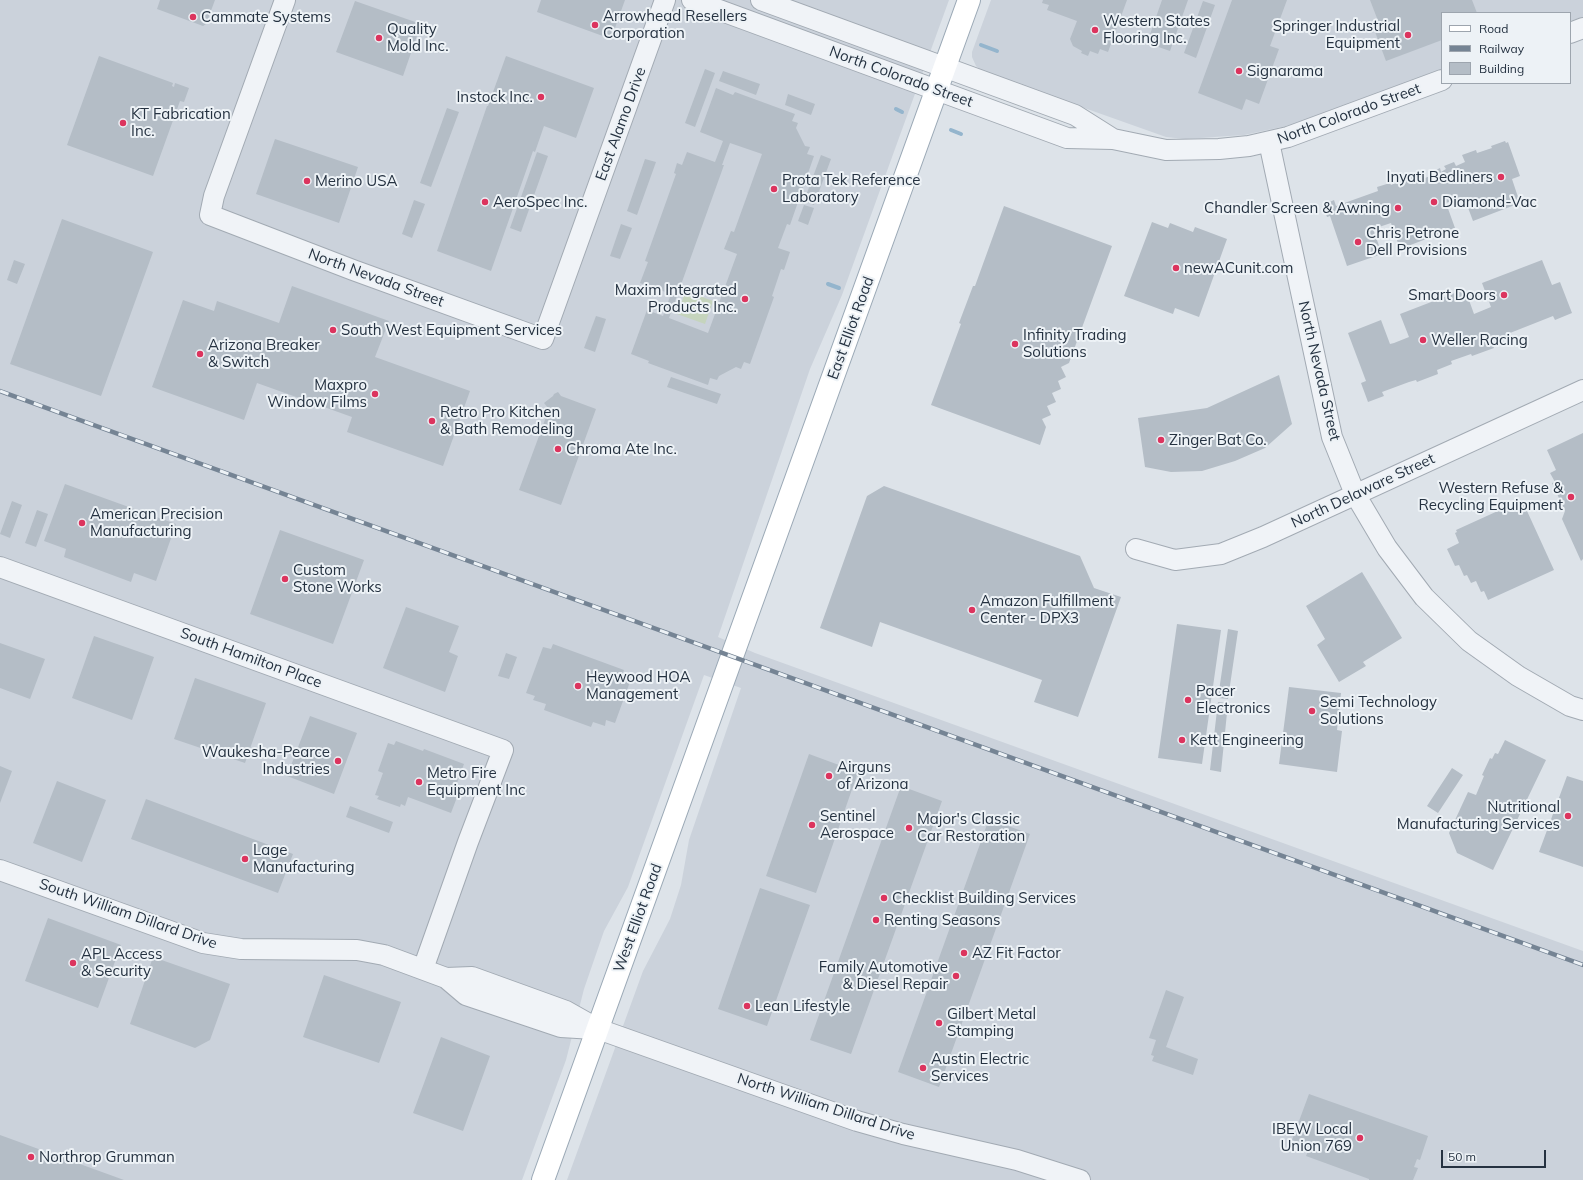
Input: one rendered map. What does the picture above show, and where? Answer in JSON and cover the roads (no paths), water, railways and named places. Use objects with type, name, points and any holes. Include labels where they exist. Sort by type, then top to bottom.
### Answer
[{"type":"main road","name":"East Elliot Road","points":[[733,656],[969,0]]},
{"type":"main road","name":"West Elliot Road","points":[[543,1180],[733,656]]},
{"type":"street","name":"North Nevada Street","points":[[285,0],[214,196],[210,215],[353,270],[543,339]]},
{"type":"street","name":"East Alamo Drive","points":[[543,339],[665,0]]},
{"type":"street","name":"North Colorado Street","points":[[692,0],[1067,138],[1113,139],[1166,150],[1219,149],[1249,146],[1288,138],[1441,80]]},
{"type":"street","name":"North Colorado Street","points":[[761,0],[1075,114],[1113,139]]},
{"type":"street","points":[[1571,33],[1583,28]]},
{"type":"street","name":"North Nevada Street","points":[[1269,142],[1332,437],[1355,494],[1387,548],[1424,597],[1469,640],[1518,676],[1570,706],[1583,710]]},
{"type":"street","name":"North Delaware Street","points":[[1136,549],[1175,560],[1221,554],[1263,537],[1583,390]]},
{"type":"street","name":"South Hamilton Place","points":[[0,567],[503,750],[468,842],[423,969]]},
{"type":"street","name":"South William Dillard Drive","points":[[0,870],[203,943],[241,949],[357,950],[384,955],[446,978],[466,995],[561,1027],[598,1029]]},
{"type":"street","name":"North William Dillard Drive","points":[[598,1029],[857,1121],[904,1134],[1017,1160],[1080,1180]]},
{"type":"waterway","points":[[981,45],[997,51]]},
{"type":"waterway","points":[[896,109],[902,112]]},
{"type":"waterway","points":[[951,130],[961,134]]},
{"type":"waterway","points":[[828,284],[839,288]]},
{"type":"railway","points":[[0,391],[1583,965]]},
{"type":"place","name":"Cammate Systems","points":[[193,17]]},
{"type":"place","name":"Arrowhead Resellers Corporation","points":[[595,25]]},
{"type":"place","name":"Western States Flooring Inc.","points":[[1095,30]]},
{"type":"place","name":"Springer Industrial Equipment","points":[[1408,35]]},
{"type":"place","name":"Quality Mold Inc.","points":[[379,38]]},
{"type":"place","name":"Signarama","points":[[1239,71]]},
{"type":"place","name":"Instock Inc.","points":[[541,97]]},
{"type":"place","name":"KT Fabrication Inc.","points":[[123,123]]},
{"type":"place","name":"Inyati Bedliners","points":[[1501,177]]},
{"type":"place","name":"Merino USA","points":[[307,181]]},
{"type":"place","name":"Prota Tek Reference Laboratory","points":[[774,189]]},
{"type":"place","name":"AeroSpec Inc.","points":[[485,202]]},
{"type":"place","name":"Diamond-Vac","points":[[1434,202]]},
{"type":"place","name":"Chandler Screen & Awning","points":[[1398,208]]},
{"type":"place","name":"Chris Petrone Dell Provisions","points":[[1358,242]]},
{"type":"place","name":"newACunit.com","points":[[1176,268]]},
{"type":"place","name":"Smart Doors","points":[[1504,295]]},
{"type":"place","name":"Maxim Integrated Products Inc.","points":[[745,299]]},
{"type":"place","name":"South West Equipment Services","points":[[333,330]]},
{"type":"place","name":"Weller Racing","points":[[1423,340]]},
{"type":"place","name":"Infinity Trading Solutions","points":[[1015,344]]},
{"type":"place","name":"Arizona Breaker & Switch","points":[[200,354]]},
{"type":"place","name":"Maxpro Window Films","points":[[375,394]]},
{"type":"place","name":"Retro Pro Kitchen & Bath Remodeling","points":[[432,421]]},
{"type":"place","name":"Zinger Bat Co.","points":[[1161,440]]},
{"type":"place","name":"Chroma Ate Inc.","points":[[558,449]]},
{"type":"place","name":"Western Refuse & Recycling Equipment","points":[[1571,497]]},
{"type":"place","name":"American Precision Manufacturing","points":[[82,523]]},
{"type":"place","name":"Custom Stone Works","points":[[285,579]]},
{"type":"place","name":"Amazon Fulfillment Center - DPX3","points":[[972,610]]},
{"type":"place","name":"Heywood HOA Management","points":[[578,686]]},
{"type":"place","name":"Pacer Electronics","points":[[1188,700]]},
{"type":"place","name":"Semi Technology Solutions","points":[[1312,711]]},
{"type":"place","name":"Kett Engineering","points":[[1182,740]]},
{"type":"place","name":"Waukesha-Pearce Industries","points":[[338,761]]},
{"type":"place","name":"Airguns of Arizona","points":[[829,776]]},
{"type":"place","name":"Metro Fire Equipment Inc","points":[[419,782]]},
{"type":"place","name":"Nutritional Manufacturing Services","points":[[1568,816]]},
{"type":"place","name":"Sentinel Aerospace","points":[[812,825]]},
{"type":"place","name":"Major's Classic Car Restoration","points":[[909,828]]},
{"type":"place","name":"Lage Manufacturing","points":[[245,859]]},
{"type":"place","name":"Checklist Building Services","points":[[884,898]]},
{"type":"place","name":"Renting Seasons","points":[[876,920]]},
{"type":"place","name":"AZ Fit Factor","points":[[964,953]]},
{"type":"place","name":"APL Access & Security","points":[[73,963]]},
{"type":"place","name":"Family Automotive & Diesel Repair","points":[[956,976]]},
{"type":"place","name":"Lean Lifestyle","points":[[747,1006]]},
{"type":"place","name":"Gilbert Metal Stamping","points":[[939,1023]]},
{"type":"place","name":"Austin Electric Services","points":[[923,1068]]},
{"type":"place","name":"IBEW Local Union 769","points":[[1360,1138]]},
{"type":"place","name":"Northrop Grumman","points":[[31,1157]]}]
